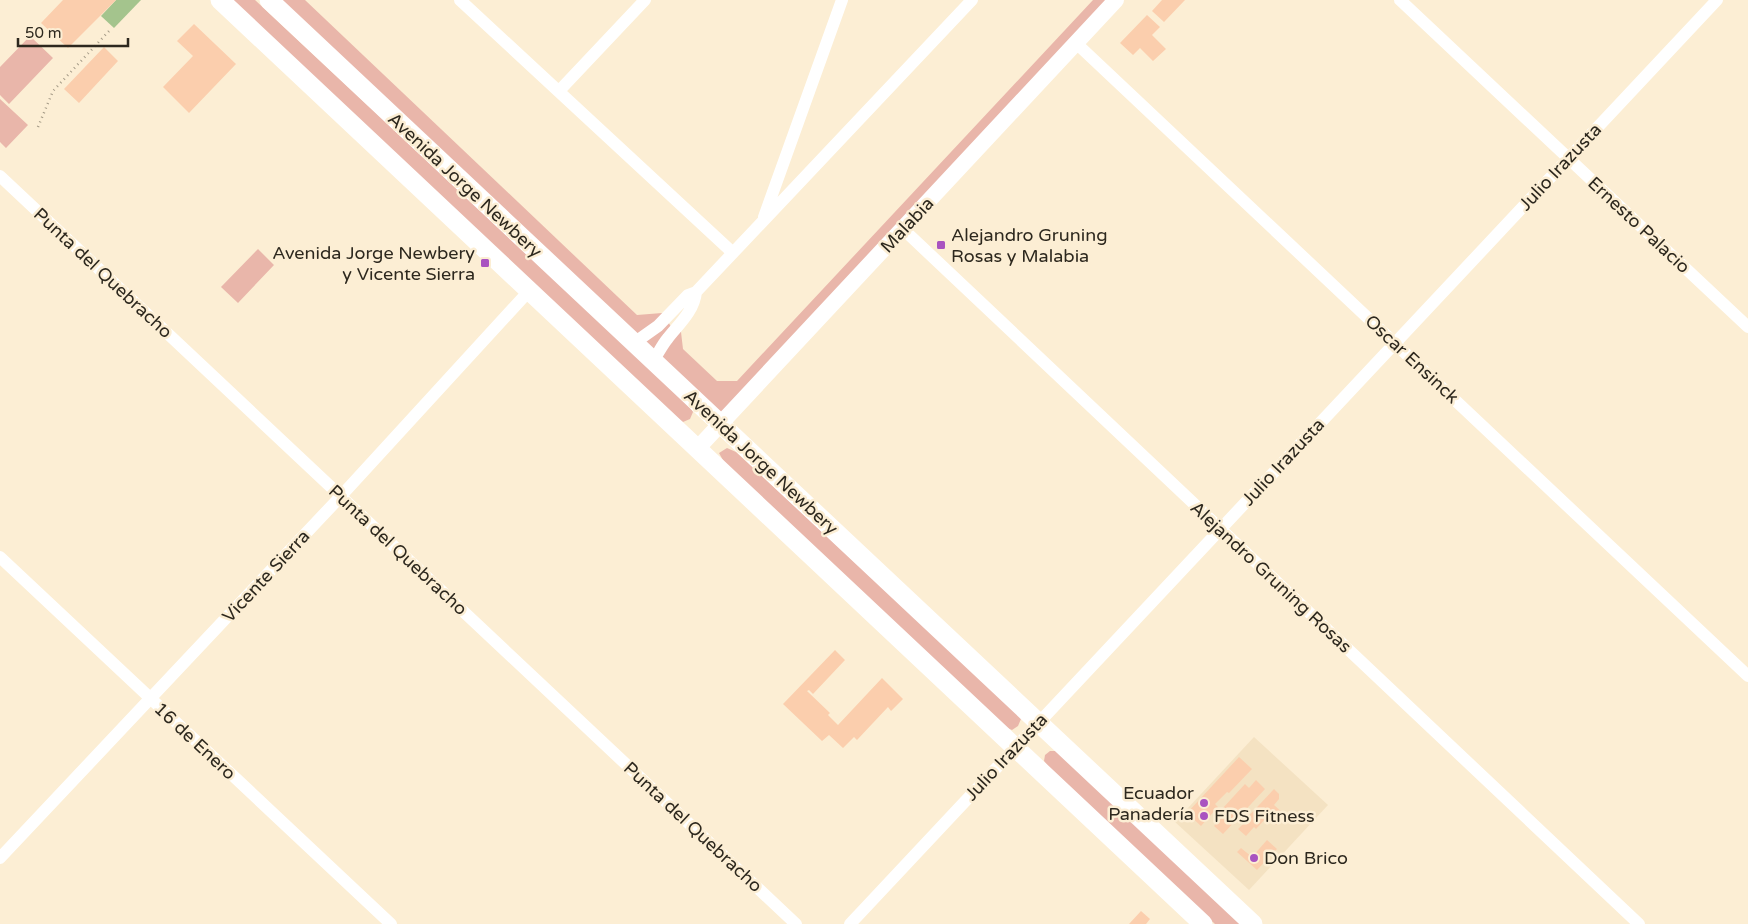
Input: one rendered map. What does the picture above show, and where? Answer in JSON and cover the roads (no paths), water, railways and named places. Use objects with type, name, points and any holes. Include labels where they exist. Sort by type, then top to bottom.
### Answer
[{"type":"main road","name":"Avenida Jorge Newbery","points":[[220,0],[1203,924]]},
{"type":"main road","name":"Avenida Jorge Newbery","points":[[268,0],[1253,924]]},
{"type":"street","points":[[460,0],[733,253]]},
{"type":"street","points":[[559,91],[645,0]]},
{"type":"street","points":[[762,222],[842,0]]},
{"type":"street","points":[[634,343],[658,326],[688,295],[696,292],[972,0]]},
{"type":"street","name":"Malabia","points":[[697,449],[1116,0]]},
{"type":"street","name":"Ernesto Palacio","points":[[1400,0],[1748,326]]},
{"type":"street","name":"Julio Irazusta","points":[[850,924],[1717,0]]},
{"type":"street","name":"Oscar Ensinck","points":[[1076,43],[1748,676]]},
{"type":"street","name":"Punta del Quebracho","points":[[0,176],[796,924]]},
{"type":"street","name":"Alejandro Gruning Rosas","points":[[902,229],[1639,924]]},
{"type":"street","name":"Vicente Sierra","points":[[0,858],[341,496],[529,291]]},
{"type":"street","points":[[653,361],[685,318],[696,300],[696,292]]},
{"type":"street","name":"16 de Enero","points":[[0,557],[391,924]]},
{"type":"place","name":"Alejandro Gruning Rosas y Malabia","points":[[941,245]]},
{"type":"place","name":"Avenida Jorge Newbery y Vicente Sierra","points":[[485,263]]},
{"type":"place","name":"Ecuador Panadería","points":[[1204,803]]},
{"type":"place","name":"FDS Fitness","points":[[1204,816]]},
{"type":"place","name":"Don Brico","points":[[1254,858]]}]
